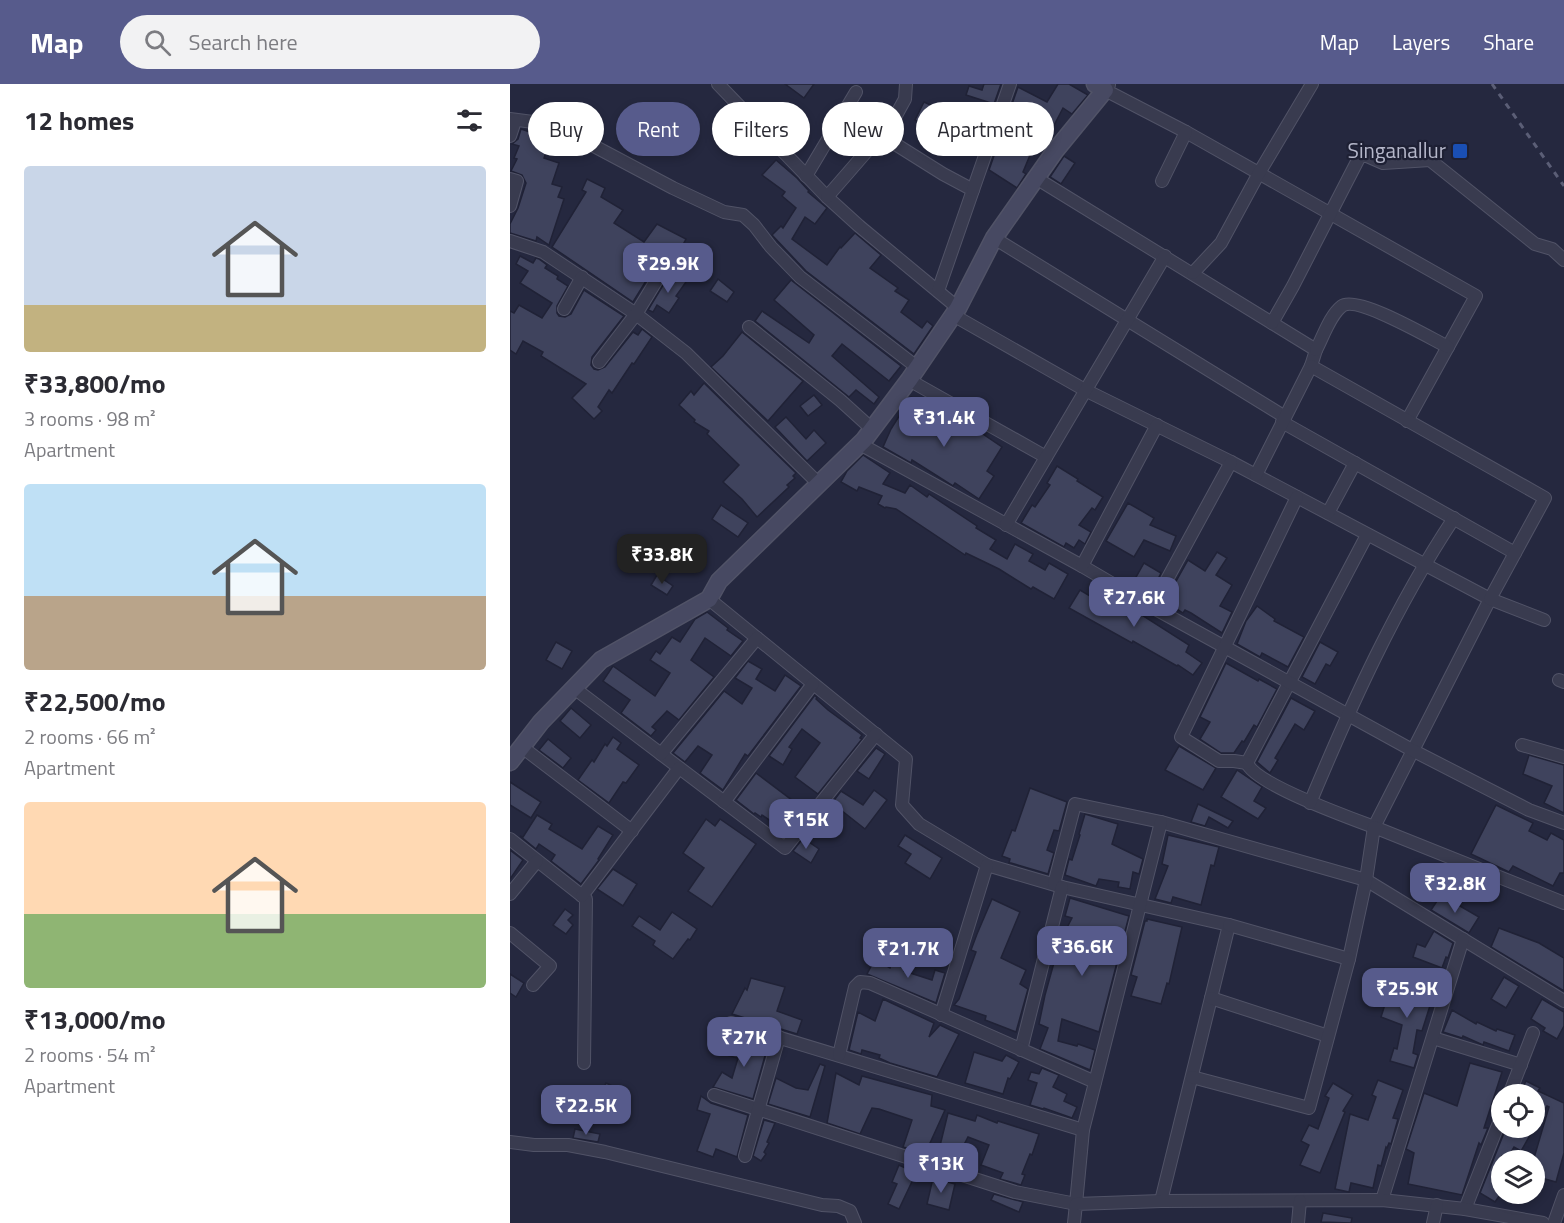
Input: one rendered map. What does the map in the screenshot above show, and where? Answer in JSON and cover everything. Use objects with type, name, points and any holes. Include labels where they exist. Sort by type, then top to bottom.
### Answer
[{"type":"street","points":[[718,84],[806,176],[859,226],[938,291],[956,311],[1085,390],[1231,462],[1490,599],[1545,620]]},
{"type":"street","points":[[903,102],[906,84]]},
{"type":"street","points":[[938,291],[1010,84]]},
{"type":"street","points":[[1193,273],[1221,243],[1312,84]]},
{"type":"street","points":[[510,762],[541,722],[601,660],[709,599],[719,581],[860,444],[914,374],[956,311],[994,238],[1103,86],[1476,296],[1407,421]]},
{"type":"street","points":[[806,176],[856,93]]},
{"type":"street","points":[[510,136],[513,120],[548,124],[724,212],[742,215],[754,225],[771,248],[800,278],[914,374],[1046,457]]},
{"type":"street","points":[[1162,181],[1186,132]]},
{"type":"street","points":[[904,150],[943,174],[973,189]]},
{"type":"street","points":[[827,196],[864,156]]},
{"type":"street","points":[[1272,322],[1360,156],[1367,156],[1383,163],[1430,160],[1535,244],[1552,249],[1564,260]]},
{"type":"street","points":[[1036,178],[1316,350]]},
{"type":"street","points":[[510,179],[517,181],[510,206]]},
{"type":"street","points":[[994,238],[1128,319],[1355,463],[1515,553]]},
{"type":"street","points":[[510,241],[543,252],[636,314],[686,353],[819,484]]},
{"type":"street","points":[[1006,525],[1165,256]]},
{"type":"street","points":[[599,362],[636,314],[669,260]]},
{"type":"street","points":[[564,309],[582,277]]},
{"type":"street","points":[[1256,475],[1311,366],[1316,350],[1336,312],[1344,305],[1352,303],[1369,308],[1448,347]]},
{"type":"street","points":[[749,327],[840,400],[872,429]]},
{"type":"street","points":[[1192,1077],[1309,1108],[1349,959],[1366,880],[1374,827],[1490,599],[1545,498],[1311,366]]},
{"type":"street","points":[[1082,566],[1157,425]]},
{"type":"street","points":[[860,444],[1412,750],[1529,810],[1564,823]]},
{"type":"street","points":[[1152,607],[1231,462]]},
{"type":"street","points":[[1328,513],[1355,463]]},
{"type":"street","points":[[1297,497],[1181,737],[1219,761],[1246,763],[1253,772],[1310,803],[1564,903]]},
{"type":"street","points":[[1310,803],[1347,714],[1424,564],[1454,518]]},
{"type":"street","points":[[1246,763],[1367,535]]},
{"type":"street","points":[[709,599],[906,759],[902,805],[919,824],[987,865],[1058,886],[1229,925],[1349,959]]},
{"type":"street","points":[[661,754],[757,638]]},
{"type":"street","points":[[724,802],[813,684]]},
{"type":"street","points":[[574,688],[785,848],[876,734]]},
{"type":"street","points":[[1522,745],[1564,757]]},
{"type":"street","points":[[522,747],[632,831]]},
{"type":"street","points":[[582,896],[679,768]]},
{"type":"street","points":[[1021,1050],[1075,804],[1161,822],[1366,880],[1564,1001]]},
{"type":"street","points":[[1074,1223],[1083,1130],[1161,822]]},
{"type":"street","points":[[510,839],[586,899],[584,1063]]},
{"type":"street","points":[[510,894],[537,861]]},
{"type":"street","points":[[941,1015],[987,865]]},
{"type":"street","points":[[1161,1201],[1229,925]]},
{"type":"street","points":[[510,933],[550,966],[533,986]]},
{"type":"street","points":[[1382,1200],[1463,939]]},
{"type":"street","points":[[839,1055],[855,987],[860,982],[870,983],[1095,1082]]},
{"type":"street","points":[[1211,998],[1328,1036]]},
{"type":"street","points":[[731,1023],[1083,1130]]},
{"type":"street","points":[[1513,1084],[1533,1033]]},
{"type":"street","points":[[746,1156],[779,1037]]},
{"type":"street","points":[[1433,1038],[1521,1065]]},
{"type":"street","points":[[714,1095],[1015,1192],[1076,1204],[1161,1201],[1382,1200],[1437,1205],[1543,1223]]},
{"type":"street","points":[[1465,1209],[1493,1138]]},
{"type":"street","points":[[510,1142],[568,1145],[677,1168],[822,1205],[838,1206],[850,1211],[855,1223]]},
{"type":"street","points":[[1554,1223],[1564,1195]]},
{"type":"street","points":[[1298,1223],[1300,1201]]},
{"type":"street","points":[[1433,1223],[1437,1205]]},
{"type":"building","points":[[785,84],[814,84],[804,98]]},
{"type":"building","points":[[984,84],[1001,84],[995,102],[966,95],[969,86],[982,90]]},
{"type":"building","points":[[1058,84],[1069,84],[1088,95],[1072,114],[1063,108],[1054,125],[1054,102],[1047,102]]},
{"type":"building","points":[[1018,87],[1047,102],[1013,102]]},
{"type":"building","points":[[521,129],[528,131],[528,156],[545,156],[544,158],[559,163],[552,184],[562,187],[558,197],[564,199],[549,245],[537,237],[536,241],[510,233],[510,224],[526,183],[522,175],[511,171],[517,159],[514,158],[519,146],[512,144],[518,139]]},
{"type":"building","points":[[994,156],[1030,156],[1023,172],[1026,174],[1017,188],[989,170]]},
{"type":"building","points":[[1064,156],[1075,163],[1061,184],[1050,177]]},
{"type":"building","points":[[776,160],[827,208],[815,224],[805,217],[792,239],[827,265],[840,247],[855,233],[881,255],[870,268],[898,288],[895,291],[909,300],[901,312],[922,328],[927,321],[933,326],[914,354],[806,271],[772,235],[781,226],[783,228],[796,208],[782,196],[785,192],[762,175]]},
{"type":"building","points":[[587,179],[605,188],[601,197],[623,210],[614,223],[644,242],[657,224],[686,239],[679,252],[674,249],[662,255],[633,302],[552,247],[586,192],[582,190]]},
{"type":"building","points":[[520,256],[533,263],[536,258],[539,259],[547,265],[545,268],[568,286],[557,306],[559,316],[565,317],[571,314],[584,290],[624,316],[592,357],[591,365],[594,369],[605,367],[633,332],[638,335],[642,329],[652,337],[612,393],[609,390],[598,407],[602,411],[594,419],[572,398],[586,384],[541,356],[543,352],[523,341],[516,354],[510,350],[510,311],[514,313],[519,305],[542,318],[552,303],[520,283],[528,271],[516,264]]},
{"type":"building","points":[[671,272],[686,282],[676,296],[679,298],[669,313],[657,305],[653,312],[648,310]]},
{"type":"building","points":[[718,279],[734,292],[727,302],[710,291]]},
{"type":"building","points":[[791,280],[901,366],[889,381],[842,344],[832,356],[879,397],[874,404],[856,390],[849,397],[755,321],[762,311],[809,343],[814,335],[774,300]]},
{"type":"building","points":[[742,332],[803,381],[768,421],[711,367]]},
{"type":"building","points":[[704,383],[796,473],[793,476],[795,478],[787,485],[789,487],[757,517],[723,482],[739,465],[707,434],[709,431],[694,422],[695,420],[679,405],[691,391],[694,395]]},
{"type":"building","points":[[814,395],[822,405],[808,416],[800,406]]},
{"type":"building","points":[[911,397],[955,425],[959,418],[1002,447],[987,471],[994,476],[979,499],[955,483],[953,486],[912,460],[911,463],[883,447],[891,429]]},
{"type":"building","points":[[786,417],[806,439],[814,430],[826,443],[807,461],[775,427]]},
{"type":"building","points":[[863,455],[890,473],[883,484],[905,493],[910,485],[927,497],[929,494],[996,540],[990,549],[1007,559],[1015,544],[1033,554],[1029,561],[1045,570],[1049,563],[1068,574],[1054,599],[1033,587],[1031,589],[999,569],[966,553],[965,555],[896,509],[885,508],[878,504],[882,496],[859,487],[857,491],[841,482],[847,471]]},
{"type":"building","points":[[1057,466],[1103,497],[1095,510],[1092,508],[1079,525],[1091,532],[1085,544],[1079,540],[1074,548],[1066,543],[1064,547],[1021,523],[1032,505],[1035,507],[1050,485],[1047,483]]},
{"type":"building","points":[[1128,503],[1154,518],[1150,525],[1176,536],[1170,551],[1144,540],[1134,557],[1106,541]]},
{"type":"building","points":[[721,505],[748,523],[738,537],[712,519]]},
{"type":"building","points":[[1217,552],[1227,558],[1216,575],[1232,585],[1220,606],[1232,612],[1222,633],[1191,613],[1185,610],[1183,613],[1165,601],[1188,560],[1205,571]]},
{"type":"building","points":[[1144,563],[1161,573],[1153,589],[1135,579]]},
{"type":"building","points":[[657,575],[673,586],[667,595],[651,585]]},
{"type":"building","points":[[1103,588],[1189,645],[1186,652],[1202,663],[1193,675],[1069,608],[1080,590],[1095,599]]},
{"type":"building","points":[[1257,606],[1275,619],[1274,621],[1304,637],[1288,667],[1262,653],[1260,657],[1237,644],[1246,621]]},
{"type":"building","points":[[707,612],[743,641],[731,656],[705,638],[691,660],[714,677],[679,720],[667,711],[652,727],[656,730],[651,736],[621,713],[630,700],[603,681],[613,666],[655,696],[670,673],[650,660],[656,651],[660,654],[672,637],[680,642],[695,619]]},
{"type":"building","points":[[556,642],[572,651],[562,669],[546,660]]},
{"type":"building","points":[[1320,642],[1338,652],[1330,666],[1326,664],[1315,684],[1302,677]]},
{"type":"building","points":[[748,661],[762,669],[756,679],[775,691],[785,675],[801,686],[748,756],[745,754],[723,790],[700,773],[712,755],[698,746],[685,762],[673,753],[724,691],[742,704],[752,688],[735,678]]},
{"type":"building","points":[[1226,663],[1277,689],[1257,727],[1254,725],[1234,753],[1221,753],[1200,739],[1210,722],[1200,717]]},
{"type":"building","points":[[815,695],[816,699],[828,710],[862,735],[860,738],[862,739],[818,794],[795,777],[820,743],[802,729],[789,747],[792,749],[783,765],[769,756]]},
{"type":"building","points":[[1291,698],[1315,711],[1304,730],[1295,724],[1275,758],[1278,760],[1270,773],[1257,762]]},
{"type":"building","points":[[571,708],[591,725],[580,738],[560,721]]},
{"type":"building","points":[[613,737],[621,743],[617,749],[639,765],[626,783],[623,782],[609,803],[578,780]]},
{"type":"building","points":[[548,739],[571,758],[563,768],[539,750]]},
{"type":"building","points":[[1179,746],[1216,768],[1203,790],[1165,770]]},
{"type":"building","points":[[876,748],[885,754],[869,779],[857,771]]},
{"type":"building","points":[[1529,755],[1564,765],[1564,813],[1544,803],[1552,786],[1523,774]]},
{"type":"building","points":[[1237,770],[1262,787],[1254,801],[1266,808],[1258,819],[1221,797]]},
{"type":"building","points":[[756,773],[805,810],[787,832],[762,815],[761,817],[754,814],[736,800]]},
{"type":"building","points":[[510,782],[541,802],[531,818],[510,805]]},
{"type":"building","points":[[1030,788],[1067,802],[1059,831],[1054,830],[1047,850],[1054,853],[1048,874],[1009,863],[1010,859],[1002,856],[1012,830],[1015,831]]},
{"type":"building","points":[[874,790],[887,800],[865,829],[832,803],[841,791],[863,805]]},
{"type":"building","points":[[1198,804],[1233,821],[1228,828],[1209,817],[1205,826],[1191,822]]},
{"type":"building","points":[[1496,805],[1533,823],[1529,831],[1547,840],[1551,833],[1564,840],[1564,873],[1560,873],[1553,886],[1513,866],[1509,872],[1471,854]]},
{"type":"building","points":[[1085,814],[1118,824],[1112,844],[1143,859],[1139,874],[1133,872],[1130,889],[1118,887],[1119,882],[1099,879],[1096,886],[1065,875],[1069,859],[1072,860]]},
{"type":"building","points":[[537,815],[552,824],[549,829],[582,849],[598,826],[613,835],[599,860],[581,884],[551,861],[555,855],[539,844],[536,849],[520,836],[523,837]]},
{"type":"building","points":[[706,819],[715,826],[720,819],[756,844],[712,907],[688,891],[704,868],[683,853]]},
{"type":"building","points":[[905,835],[942,858],[930,879],[905,863],[911,854],[898,846]]},
{"type":"building","points":[[1168,835],[1219,847],[1214,866],[1211,865],[1201,905],[1173,897],[1171,903],[1155,899],[1168,866],[1162,864]]},
{"type":"building","points":[[803,838],[819,849],[811,863],[793,851]]},
{"type":"building","points":[[510,850],[523,860],[510,879]]},
{"type":"building","points":[[613,869],[637,884],[623,906],[597,889]]},
{"type":"building","points":[[1441,895],[1479,917],[1469,933],[1431,910]]},
{"type":"building","points":[[1070,898],[1129,916],[1099,1032],[1062,1019],[1058,1041],[1077,1046],[1078,1044],[1095,1050],[1090,1070],[1040,1049],[1048,1028],[1039,1024],[1045,995],[1060,941],[1072,918],[1065,916]]},
{"type":"building","points":[[992,899],[1020,912],[1001,958],[1026,970],[1020,984],[1028,989],[1016,1032],[985,1020],[986,1016],[954,1005],[959,999],[976,952],[971,950]]},
{"type":"building","points":[[565,909],[573,915],[568,920],[573,925],[566,934],[553,925]]},
{"type":"building","points":[[672,912],[697,929],[673,959],[653,945],[655,941],[632,926],[639,916],[660,930]]},
{"type":"building","points":[[1147,919],[1182,927],[1169,984],[1167,983],[1161,1004],[1131,996],[1137,977],[1131,975]]},
{"type":"building","points":[[1499,928],[1539,943],[1564,958],[1564,991],[1491,947]]},
{"type":"building","points":[[1434,931],[1453,943],[1442,968],[1413,957],[1417,944],[1425,947]]},
{"type":"building","points":[[894,956],[908,961],[904,971],[932,980],[935,970],[945,973],[936,1003],[867,974],[875,959],[890,968]]},
{"type":"building","points":[[510,974],[524,983],[516,997],[510,993]]},
{"type":"building","points":[[1504,977],[1519,986],[1506,1008],[1491,999]]},
{"type":"building","points":[[751,978],[785,987],[777,1011],[802,1020],[797,1034],[732,1014],[745,988],[747,990]]},
{"type":"building","points":[[1392,982],[1410,989],[1411,987],[1434,993],[1422,1031],[1417,1030],[1413,1053],[1418,1055],[1414,1068],[1390,1061],[1394,1048],[1397,1049],[1402,1025],[1381,1017]]},
{"type":"building","points":[[883,999],[934,1023],[929,1037],[940,1025],[959,1034],[937,1077],[890,1063],[879,1058],[880,1055],[862,1050],[861,1054],[849,1050],[858,1012],[875,1021]]},
{"type":"building","points":[[1542,999],[1564,1012],[1564,1026],[1557,1039],[1543,1031],[1545,1028],[1531,1019]]},
{"type":"building","points":[[1452,1010],[1476,1024],[1477,1022],[1496,1031],[1497,1029],[1515,1035],[1509,1051],[1443,1032]]},
{"type":"building","points":[[735,1035],[768,1045],[753,1099],[713,1087],[722,1072],[732,1078],[738,1058],[729,1056]]},
{"type":"building","points":[[974,1052],[1002,1061],[1006,1055],[1019,1062],[1010,1079],[1008,1078],[1003,1094],[965,1083]]},
{"type":"building","points":[[1470,1063],[1502,1072],[1498,1084],[1491,1084],[1491,1106],[1484,1128],[1488,1128],[1481,1145],[1479,1143],[1462,1195],[1408,1184],[1414,1153],[1406,1149],[1424,1093],[1457,1106]]},
{"type":"building","points":[[820,1064],[825,1066],[810,1117],[768,1104],[776,1078],[796,1088],[808,1090]]},
{"type":"building","points":[[1042,1068],[1059,1075],[1053,1087],[1067,1094],[1064,1101],[1077,1107],[1072,1118],[1030,1105],[1037,1083],[1028,1080],[1031,1072],[1039,1074]]},
{"type":"building","points":[[836,1073],[859,1085],[862,1076],[932,1095],[931,1106],[945,1110],[925,1154],[903,1147],[912,1120],[879,1109],[872,1108],[860,1134],[827,1123]]},
{"type":"building","points":[[1378,1080],[1403,1090],[1393,1118],[1398,1119],[1391,1144],[1389,1143],[1386,1147],[1381,1166],[1378,1165],[1373,1188],[1351,1183],[1349,1192],[1335,1189],[1350,1114],[1368,1120],[1376,1097],[1372,1095]]},
{"type":"building","points":[[606,1083],[617,1088],[606,1109],[591,1105],[588,1111],[576,1105],[583,1091],[599,1098]]},
{"type":"building","points":[[1333,1083],[1353,1095],[1343,1111],[1345,1112],[1320,1173],[1300,1165],[1309,1145],[1301,1141],[1309,1125],[1318,1129],[1329,1098],[1325,1096]]},
{"type":"building","points":[[1545,1094],[1564,1103],[1564,1153],[1556,1182],[1545,1179],[1545,1150],[1536,1150],[1540,1138],[1545,1138],[1545,1121],[1549,1107],[1547,1106],[1545,1109]]},
{"type":"building","points":[[701,1096],[711,1103],[748,1115],[737,1157],[716,1149],[713,1157],[697,1151],[710,1114],[697,1110]]},
{"type":"building","points":[[948,1113],[975,1121],[977,1115],[1039,1134],[1022,1174],[1025,1175],[1021,1185],[1000,1179],[1003,1173],[981,1165],[989,1145],[968,1137],[954,1164],[937,1158]]},
{"type":"building","points":[[764,1120],[775,1123],[764,1152],[766,1154],[761,1161],[753,1156]]},
{"type":"building","points":[[575,1129],[600,1134],[598,1142],[573,1138]]},
{"type":"building","points":[[1502,1138],[1528,1138],[1522,1150],[1514,1147],[1512,1150],[1497,1150]]},
{"type":"building","points":[[899,1165],[916,1173],[899,1209],[888,1204],[897,1184],[892,1182]]},
{"type":"building","points":[[1491,1166],[1491,1200],[1480,1193]]},
{"type":"building","points":[[933,1178],[955,1184],[949,1210],[927,1204]]},
{"type":"building","points":[[994,1194],[1023,1202],[1019,1212],[991,1200]]},
{"type":"building","points":[[1323,1213],[1352,1218],[1351,1223],[1321,1222]]},
{"type":"railway","points":[[1492,84],[1564,186]]},
{"type":"place","name":"Singanallur","points":[[1460,151]]}]
